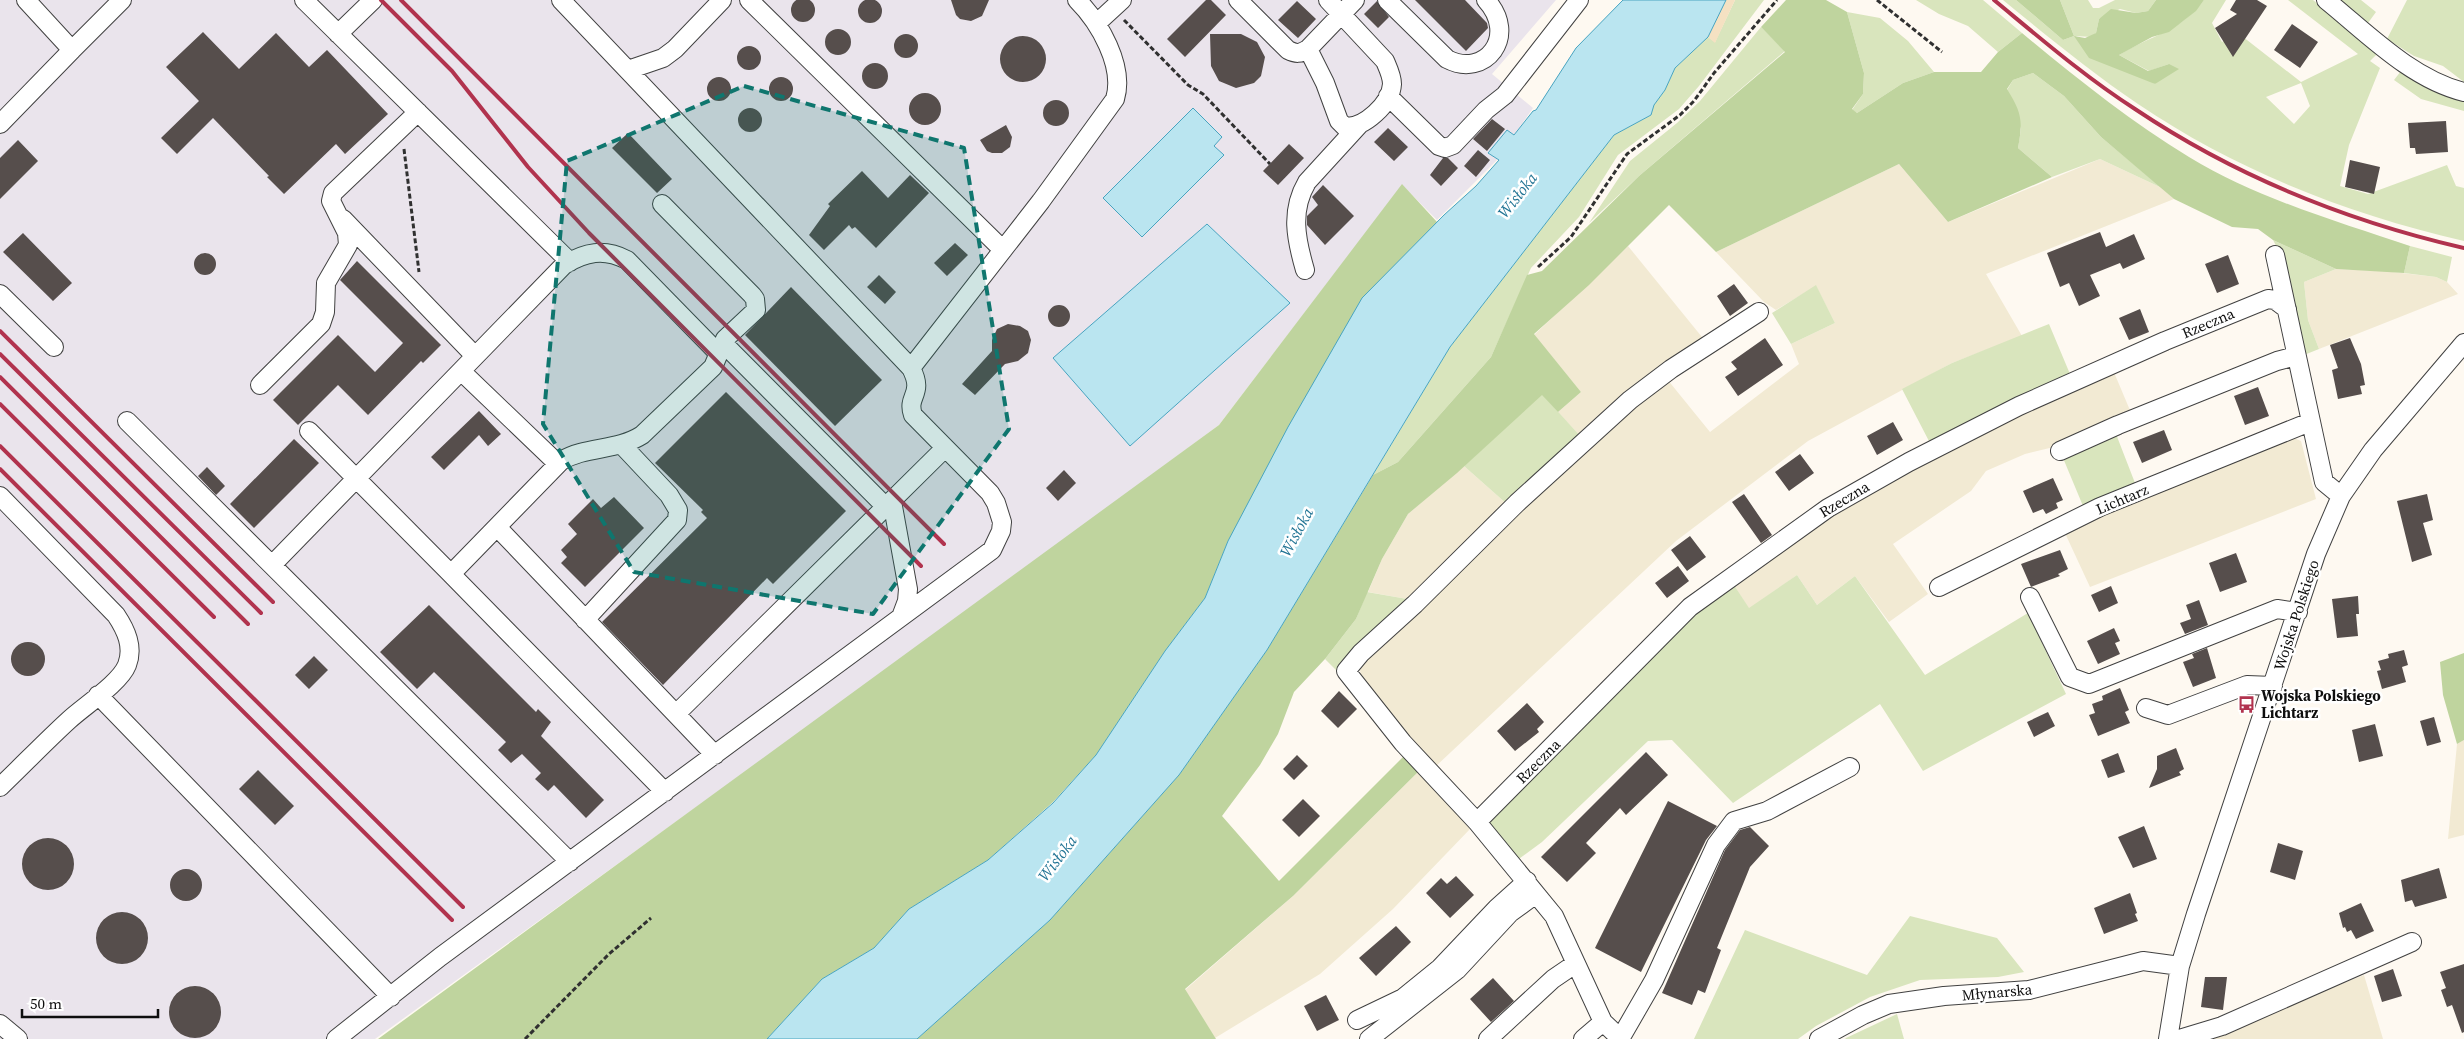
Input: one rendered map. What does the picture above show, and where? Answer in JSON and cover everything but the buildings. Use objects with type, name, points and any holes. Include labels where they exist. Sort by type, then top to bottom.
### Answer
[{"type":"street","points":[[26,0],[72,50]]},
{"type":"street","points":[[0,124],[122,0]]},
{"type":"street","points":[[304,0],[570,262]]},
{"type":"street","points":[[338,34],[373,0]]},
{"type":"street","points":[[336,1039],[440,957],[992,550],[1001,531],[999,512],[990,493],[913,414],[911,408],[918,386],[911,368],[561,0]]},
{"type":"street","points":[[628,70],[663,58],[675,49],[722,0]]},
{"type":"street","points":[[749,0],[1003,250]]},
{"type":"street","points":[[911,368],[1003,250],[1116,99],[1115,71],[1104,36],[1097,23],[1077,0]]},
{"type":"street","points":[[1238,0],[1288,50],[1301,53],[1308,49],[1355,0]]},
{"type":"street","points":[[1305,270],[1296,233],[1296,217],[1301,192],[1307,182],[1360,124],[1380,107],[1388,96],[1392,84],[1390,70],[1384,61],[1328,0]]},
{"type":"street","points":[[1387,0],[1448,59],[1456,64],[1468,64],[1487,56],[1499,41],[1500,22],[1486,0]]},
{"type":"street","points":[[1388,96],[1439,146],[1445,148],[1453,145],[1486,110],[1505,95],[1580,0]]},
{"type":"street","points":[[2326,0],[2400,59],[2438,83],[2464,92]]},
{"type":"street","points":[[1097,23],[1117,4]]},
{"type":"street","points":[[1308,49],[1326,83],[1339,121],[1345,127],[1360,124]]},
{"type":"street","points":[[260,385],[321,324],[325,312],[326,283],[348,245],[347,233],[330,201],[333,193],[418,112]]},
{"type":"street","points":[[452,574],[558,464],[579,453],[622,445],[642,436],[713,367],[721,348],[753,314],[757,305],[756,300],[662,204]]},
{"type":"street","points":[[334,210],[475,356]]},
{"type":"street","points":[[272,565],[475,356],[570,262],[579,256],[601,252],[616,254],[627,260],[889,504],[908,589],[907,601],[901,617]]},
{"type":"street","points":[[2275,254],[2324,482],[2341,496]]},
{"type":"street","points":[[0,294],[54,347]]},
{"type":"street","name":"Rzeczna","points":[[1477,822],[1690,607],[1828,508],[1909,462],[2018,406],[2157,345],[2268,299],[2275,300],[2286,309]]},
{"type":"street","points":[[1759,312],[1671,369],[1630,400],[1517,503],[1415,604],[1360,653],[1346,671],[1404,744],[1477,822],[1554,916],[1603,1022],[1621,1039],[1654,980],[1716,845],[1734,821],[1767,810],[1850,767]]},
{"type":"street","name":"Wojska Polskiego","points":[[2168,1039],[2180,966],[2316,554],[2341,496],[2373,450],[2464,343]]},
{"type":"street","points":[[2060,451],[2277,360],[2296,356]]},
{"type":"street","points":[[461,371],[558,464]]},
{"type":"street","points":[[127,421],[570,862]]},
{"type":"street","name":"Lichtarz","points":[[1939,587],[2100,507],[2310,422]]},
{"type":"street","points":[[309,430],[665,792]]},
{"type":"street","points":[[586,620],[677,520],[678,510],[669,494],[622,445]]},
{"type":"street","points":[[676,714],[945,448]]},
{"type":"street","points":[[0,496],[116,615],[123,625],[129,646],[127,666],[117,678],[0,787]]},
{"type":"street","points":[[497,527],[715,756]]},
{"type":"street","points":[[2030,597],[2070,677],[2088,684],[2277,609],[2298,612]]},
{"type":"street","points":[[2146,708],[2168,715],[2246,685],[2274,686]]},
{"type":"street","points":[[98,694],[391,997]]},
{"type":"street","points":[[1357,1020],[1403,998],[1440,968],[1497,908],[1531,887]]},
{"type":"street","points":[[1368,1039],[1457,970],[1510,913],[1531,887]]},
{"type":"street","points":[[2179,1039],[2222,1026],[2412,942]]},
{"type":"street","name":"Młynarska","points":[[1819,1039],[1863,1015],[1889,1004],[1944,996],[2029,990],[2142,961],[2180,966]]},
{"type":"street","points":[[1488,1039],[1553,979],[1575,964]]},
{"type":"street","points":[[1583,1039],[1603,1022]]},
{"type":"street","points":[[0,1024],[18,1039]]},
{"type":"path","points":[[1538,267],[1571,237],[1627,154],[1680,115],[1694,101],[1714,73],[1777,0]]},
{"type":"path","points":[[1877,0],[1942,52]]},
{"type":"path","points":[[1117,4],[1188,84],[1203,94],[1270,164]]},
{"type":"path","points":[[401,128],[419,273]]},
{"type":"path","points":[[525,1039],[609,954],[651,918]]},
{"type":"highlighted area","points":[[744,86],[964,148],[1009,429],[873,614],[634,572],[543,424],[567,161]]},
{"type":"shaded area","points":[[0,0],[1556,0],[1492,74],[1533,108],[1497,160],[1437,220],[1402,185],[1219,425],[950,624],[375,1039],[0,1039]]},
{"type":"shaded area","points":[[2100,159],[2162,188],[2174,199],[1986,274],[2022,336],[1952,363],[1808,441],[1676,541],[1435,767],[1391,719],[1362,681],[1360,670],[1364,661],[1545,484],[1667,379],[1710,432],[1799,364],[1791,344],[1835,323],[1816,286],[1776,310],[1764,302],[1716,252],[1899,164],[1948,222]]},
{"type":"shaded area","points":[[1628,246],[1706,342],[1582,438],[1558,412],[1581,392],[1534,335]]},
{"type":"shaded area","points":[[2336,269],[2384,271],[2436,277],[2447,282],[2458,294],[2319,349],[2308,320],[2304,282]]},
{"type":"shaded area","points":[[2113,370],[2132,415],[2058,446],[2025,454],[1986,471],[1971,491],[1893,544],[1928,594],[1889,622],[1855,576],[1817,605],[1797,575],[1749,609],[1732,582],[1815,524],[1900,473]]},
{"type":"shaded area","points":[[2289,436],[2301,441],[2316,499],[2090,587],[2064,531]]},
{"type":"shaded area","points":[[1464,466],[1508,505],[1413,600],[1368,592],[1382,559],[1408,514]]},
{"type":"shaded area","points":[[2464,740],[2464,835],[2448,839],[2457,744]]},
{"type":"shaded area","points":[[1419,771],[1471,828],[1393,909],[1320,974],[1215,1038],[1185,990],[1293,896]]},
{"type":"shaded area","points":[[2364,975],[2383,1039],[2201,1039]]},
{"type":"green space","points":[[1735,0],[1764,0],[1699,86],[1679,109],[1618,155],[1579,217],[1531,268],[1491,357],[1398,462],[1373,475],[1450,347],[1614,135],[1651,115],[1654,105],[1665,90],[1675,68],[1708,37],[1715,42]]},
{"type":"green space","points":[[1786,0],[1826,0],[1847,12],[1864,73],[1863,94],[1852,109],[1857,113],[1903,83],[1934,72],[1981,72],[1998,52],[2022,33],[2124,114],[2189,157],[2214,171],[2297,207],[2410,246],[2404,273],[2336,269],[2273,240],[2258,229],[2232,227],[2174,199],[2101,137],[2064,96],[2033,73],[2013,80],[2007,89],[2020,117],[2018,148],[2052,177],[1948,222],[1899,164],[1716,252],[1669,205],[1589,285],[1534,334],[1581,392],[1558,412],[1542,395],[1457,473],[1408,514],[1382,559],[1356,619],[1325,659],[1294,692],[1278,734],[1260,765],[1222,816],[1279,881],[1404,756],[1419,771],[1293,896],[1185,989],[1216,1039],[917,1039],[1050,920],[1179,775],[1267,650],[1373,475],[1398,462],[1491,357],[1527,275],[1542,271],[1639,176],[1785,52],[1761,27]]},
{"type":"green space","points":[[1916,0],[1983,0],[2022,33],[1998,52],[1968,26],[1939,14]]},
{"type":"green space","points":[[2003,0],[2016,0],[2063,40],[2074,36],[2060,0],[2088,0],[2093,8],[2099,8],[2115,0],[2156,0],[2148,11],[2136,13],[2120,9],[2099,19],[2096,33],[2092,37],[2075,36],[2155,84],[2169,64],[2149,71],[2119,55],[2175,26],[2195,11],[2204,0],[2226,0],[2212,23],[2222,42],[2238,33],[2301,82],[2358,54],[2288,0],[2313,0],[2379,52],[2370,61],[2380,68],[2349,145],[2340,186],[2368,194],[2447,165],[2456,186],[2464,188],[2464,241],[2378,218],[2336,203],[2295,188],[2214,150],[2121,92],[2069,54]],"holes":[[[2301,83],[2310,106],[2294,124],[2266,97]]]},
{"type":"green space","points":[[2016,0],[2060,0],[2074,36],[2063,40]]},
{"type":"green space","points":[[2156,0],[2204,0],[2196,11],[2169,32],[2152,37],[2119,55],[2148,71],[2169,64],[2179,69],[2155,84],[2089,58],[2074,36],[2085,38],[2096,33],[2099,19],[2111,9],[2136,13],[2148,11]]},
{"type":"green space","points":[[2337,0],[2361,0],[2376,12],[2368,23]]},
{"type":"green space","points":[[2407,0],[2464,0],[2464,82],[2443,66],[2414,56],[2387,39]]},
{"type":"green space","points":[[1847,12],[1880,18],[1908,41],[1934,72],[1903,83],[1857,113],[1852,110],[1863,94],[1864,73]]},
{"type":"green space","points":[[1761,27],[1785,51],[1639,176],[1589,223],[1630,161],[1677,123],[1700,101]]},
{"type":"green space","points":[[2401,71],[2464,101],[2464,111],[2421,99],[2394,80]]},
{"type":"green space","points":[[2033,73],[2064,96],[2101,137],[2162,188],[2100,159],[2052,177],[2018,148],[2021,129],[2007,90],[2013,80]]},
{"type":"green space","points":[[1402,184],[1437,222],[1228,541],[1205,598],[1165,651],[1096,755],[1053,802],[988,860],[909,909],[874,948],[822,979],[767,1039],[378,1039],[1219,425]]},
{"type":"green space","points":[[2273,240],[2336,269],[2304,282],[2308,320],[2319,349],[2304,355],[2282,257]]},
{"type":"green space","points":[[2410,246],[2452,257],[2447,282],[2436,277],[2404,273]]},
{"type":"green space","points":[[1816,285],[1835,323],[1791,344],[1772,313]]},
{"type":"green space","points":[[2049,324],[2070,374],[2011,401],[1931,445],[1902,389],[1952,363]]},
{"type":"green space","points":[[1542,394],[1582,438],[1508,505],[1464,466]]},
{"type":"green space","points":[[2116,434],[2135,483],[2083,506],[2063,458]]},
{"type":"green space","points":[[1797,575],[1817,605],[1855,576],[1925,675],[2028,613],[2066,694],[1923,771],[1880,704],[1733,803],[1672,740],[1648,741],[1542,842],[1516,861],[1487,827],[1490,816],[1677,628],[1732,582],[1749,608]]},
{"type":"green space","points":[[1367,592],[1413,600],[1337,671],[1325,659],[1356,619]]},
{"type":"green space","points":[[2464,653],[2464,740],[2457,744],[2443,695],[2440,662]]},
{"type":"green space","points":[[1910,916],[1997,938],[2024,972],[1998,977],[1920,980],[1870,997],[1816,1026],[1798,1039],[1694,1039],[1745,930],[1867,975]]},
{"type":"green space","points":[[1897,1014],[1904,1039],[1845,1039],[1846,1038]]},
{"type":"sand","points":[[1726,0],[1735,0],[1715,43],[1708,37]]},
{"type":"water","name":"Wisłoka","points":[[1623,0],[1726,0],[1708,37],[1675,68],[1665,90],[1654,105],[1651,115],[1614,135],[1450,347],[1267,650],[1179,775],[1050,920],[917,1039],[767,1039],[822,979],[874,948],[909,909],[988,860],[1053,803],[1096,755],[1165,651],[1205,598],[1228,541],[1288,427],[1362,298],[1444,215],[1476,186],[1499,160],[1488,153],[1507,130],[1514,135],[1533,111],[1536,110],[1576,48]]},
{"type":"water","points":[[1193,108],[1222,137],[1214,146],[1224,155],[1142,237],[1103,198]]},
{"type":"water","points":[[1207,224],[1290,303],[1130,446],[1053,358]]},
{"type":"railway","points":[[381,0],[452,71],[528,167],[589,233],[921,566]]},
{"type":"railway","points":[[401,0],[944,544]]},
{"type":"railway","points":[[1994,0],[2098,84],[2173,133],[2212,155],[2293,194],[2335,210],[2420,237],[2464,248]]},
{"type":"railway","points":[[0,331],[273,602]]},
{"type":"railway","points":[[0,354],[261,613]]},
{"type":"railway","points":[[0,377],[248,624]]},
{"type":"railway","points":[[0,404],[214,617]]},
{"type":"railway","points":[[0,446],[463,907]]},
{"type":"railway","points":[[0,469],[452,920]]},
{"type":"place","name":"Wojska Polskiego Lichtarz","points":[[2247,704]]}]
